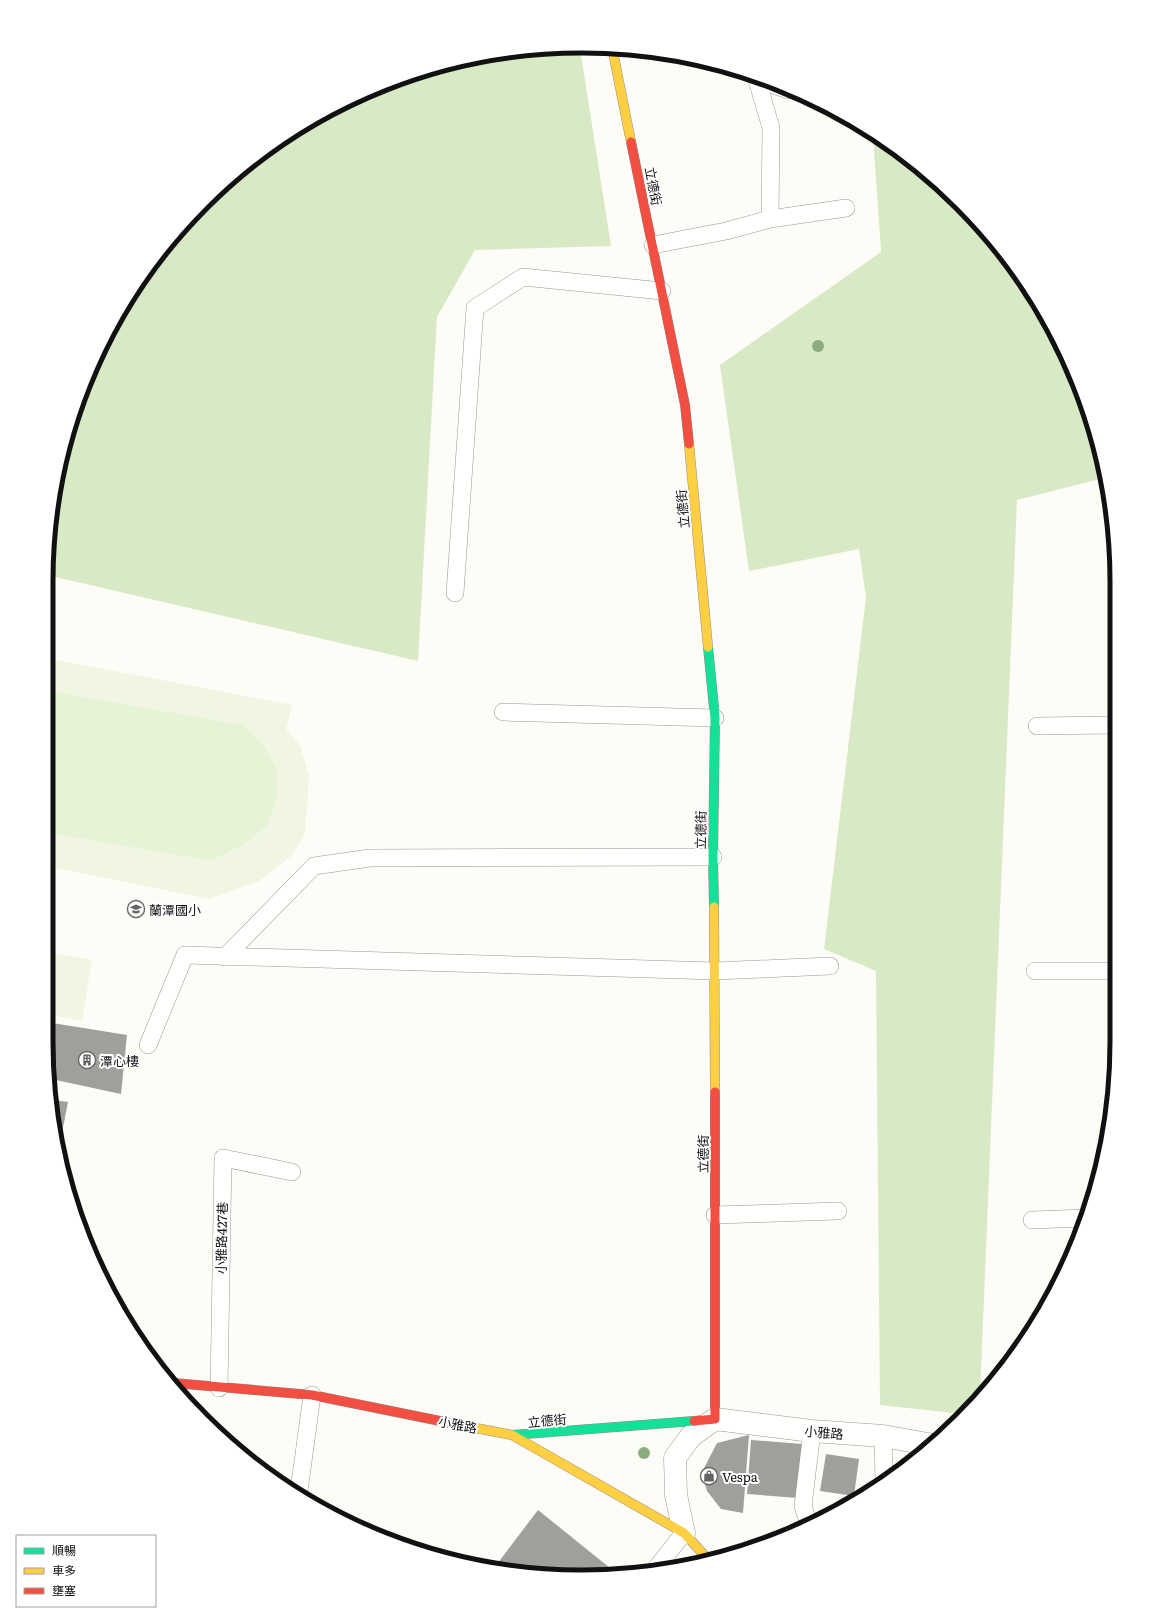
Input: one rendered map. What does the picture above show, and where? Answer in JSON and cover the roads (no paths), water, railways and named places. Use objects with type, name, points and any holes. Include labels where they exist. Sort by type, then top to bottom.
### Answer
[{"type":"street","name":"立德街","points":[[512,1435],[715,1419],[714,718],[685,405],[613,54]]},
{"type":"street","name":"小雅路","points":[[178,1383],[218,1388],[312,1396],[512,1435],[684,1533],[704,1555]]},
{"type":"street","name":"小雅路","points":[[715,1419],[812,1431],[883,1436],[925,1443]]},
{"type":"street","points":[[684,1533],[676,1495],[675,1458],[691,1436],[715,1419]]},
{"type":"lane","points":[[757,83],[771,128],[770,219]]},
{"type":"lane","points":[[652,245],[726,231],[770,219],[846,208]]},
{"type":"lane","points":[[455,593],[475,308],[523,277],[662,291]]},
{"type":"lane","points":[[503,712],[714,718]]},
{"type":"lane","points":[[1037,726],[1110,725]]},
{"type":"lane","points":[[225,957],[314,866],[370,858],[713,857]]},
{"type":"lane","points":[[148,1045],[185,955],[715,971],[830,966]]},
{"type":"lane","points":[[1035,971],[1110,971]]},
{"type":"lane","name":"小雅路427巷","points":[[218,1388],[223,1158],[292,1172]]},
{"type":"lane","points":[[715,1215],[838,1211]]},
{"type":"lane","points":[[1032,1220],[1079,1218]]},
{"type":"lane","points":[[299,1488],[312,1396]]},
{"type":"lane","points":[[807,1519],[803,1506],[812,1431]]},
{"type":"lane","points":[[883,1436],[884,1475]]},
{"type":"lane","points":[[660,1564],[684,1533]]},
{"type":"place","name":"蘭潭國小","points":[[136,909]]},
{"type":"place","name":"潭心樓","points":[[87,1060]]},
{"type":"place","name":"Vespa","points":[[709,1476]]}]
